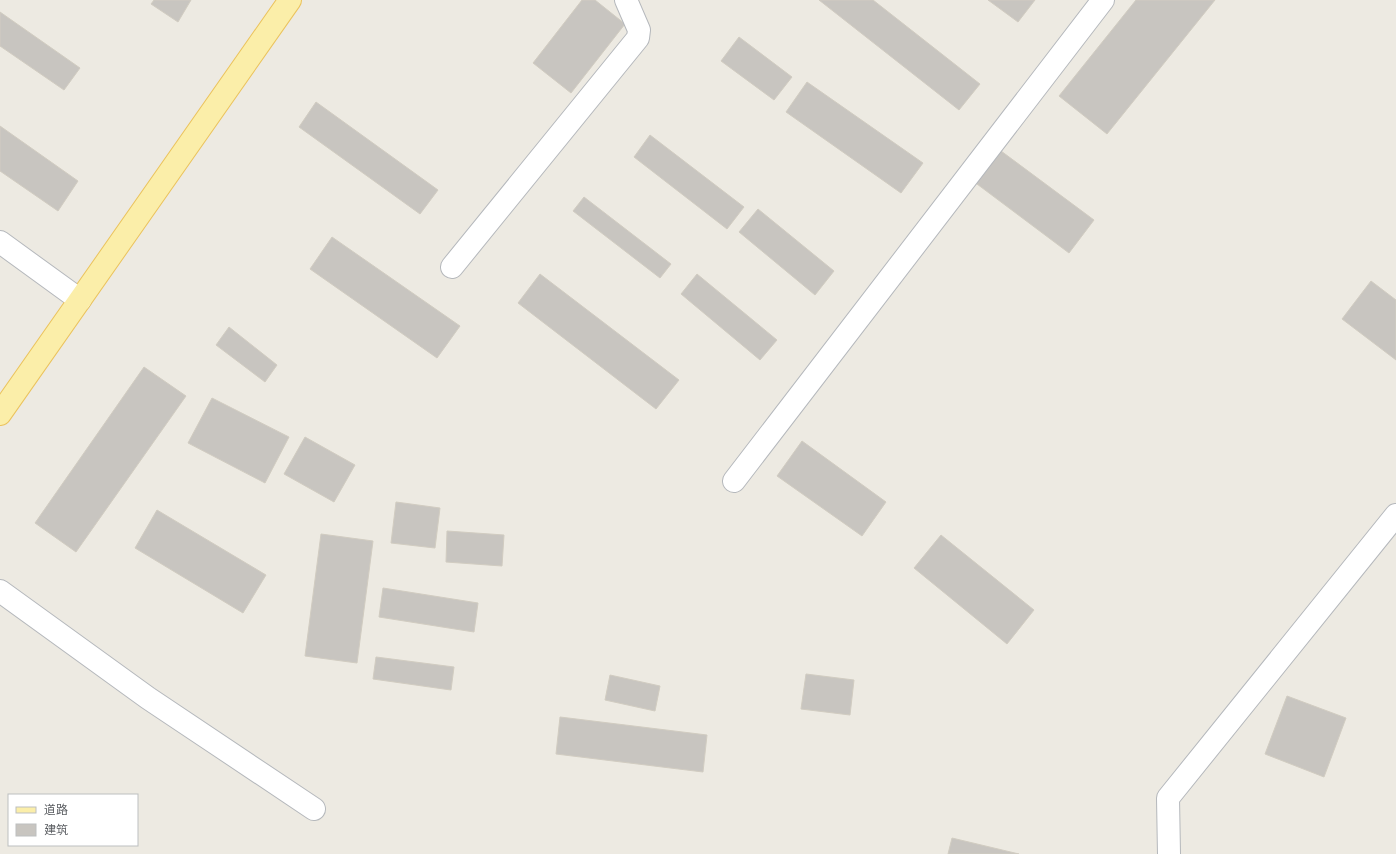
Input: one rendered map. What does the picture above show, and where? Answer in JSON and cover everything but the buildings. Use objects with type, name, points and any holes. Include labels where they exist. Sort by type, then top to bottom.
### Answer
[{"type":"main road","points":[[0,414],[290,0]]},
{"type":"street","points":[[452,267],[638,38],[639,30],[626,0]]},
{"type":"street","points":[[734,481],[1103,0]]},
{"type":"street","points":[[0,242],[80,300]]},
{"type":"street","points":[[1169,854],[1168,798],[1396,514]]},
{"type":"street","points":[[0,591],[148,698],[314,809]]}]
